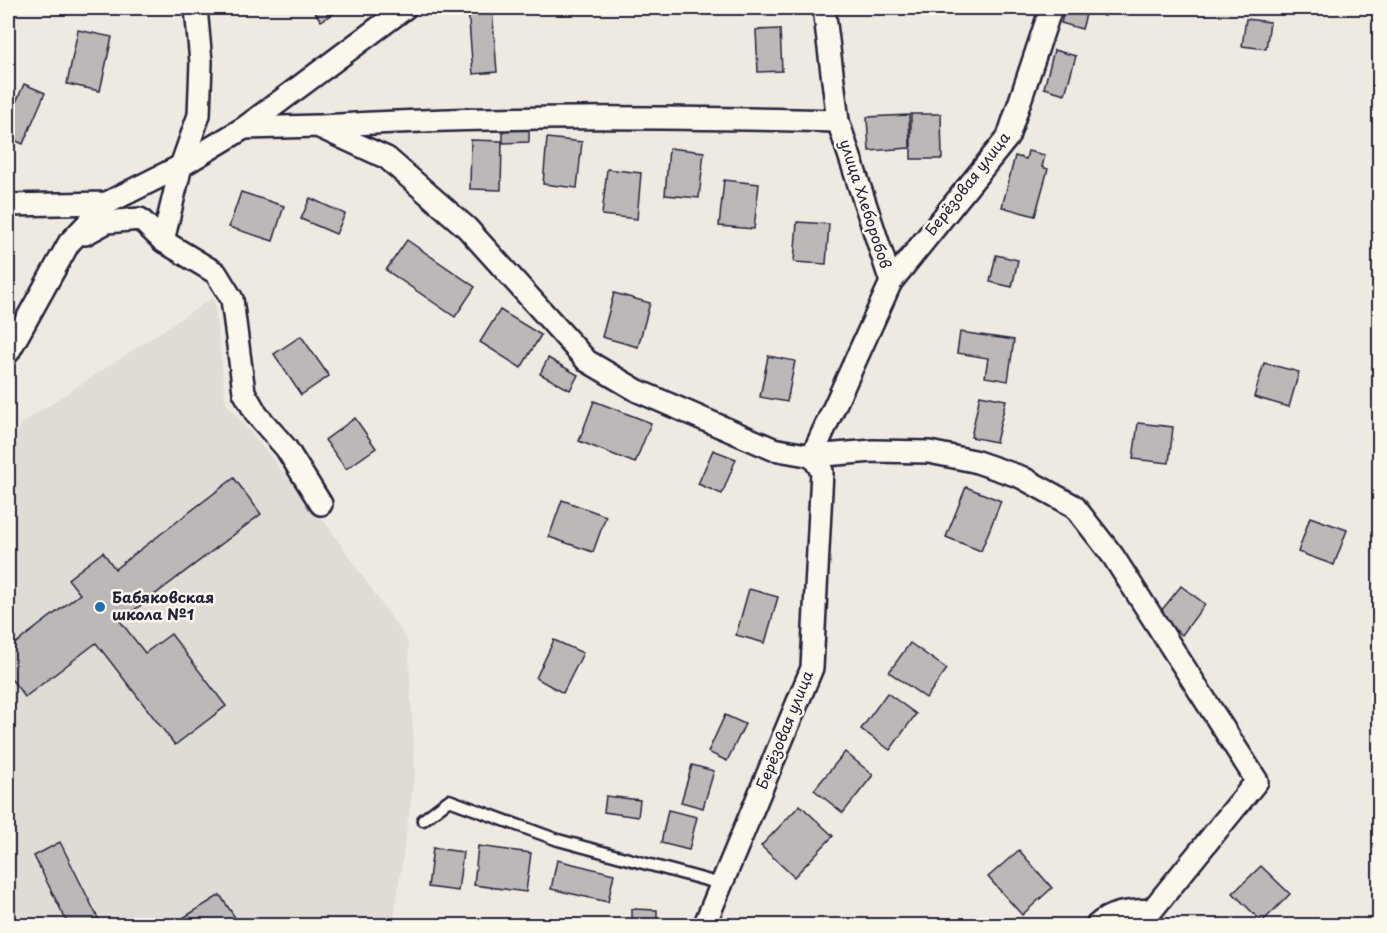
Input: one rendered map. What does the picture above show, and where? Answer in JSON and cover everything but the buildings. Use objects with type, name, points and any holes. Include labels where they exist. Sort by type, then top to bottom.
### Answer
[{"type":"street","points":[[163,242],[181,166],[199,115],[201,62],[196,8]]},
{"type":"street","points":[[8,353],[69,243],[108,202],[181,166],[244,128],[405,8]]},
{"type":"street","name":"улица Хлеборобов","points":[[812,456],[891,282],[838,121],[824,8]]},
{"type":"street","name":"Берёзовая улица","points":[[891,282],[1008,137],[1051,8]]},
{"type":"street","points":[[244,128],[428,119],[643,116],[838,121]]},
{"type":"street","points":[[317,126],[387,158],[396,165],[467,228],[587,361],[638,391],[762,445],[812,456],[873,451],[929,452],[974,461],[1021,477],[1074,506],[1113,556],[1257,781],[1152,910],[1130,911],[1105,918],[1096,926]]},
{"type":"street","points":[[8,205],[108,202]]},
{"type":"street","points":[[69,243],[106,222],[140,219],[163,242],[216,273],[232,299],[244,392],[257,415],[286,448],[321,504]]},
{"type":"street","name":"Берёзовая улица","points":[[704,926],[812,668],[822,471],[812,456]]},
{"type":"lane","points":[[423,820],[449,800],[558,840],[721,884]]},
{"type":"shaded area","points":[[214,297],[226,403],[327,525],[408,642],[415,771],[393,925],[8,925],[8,445],[22,423]]},
{"type":"place","name":"Бабяковская школа №1","points":[[100,607]]}]
